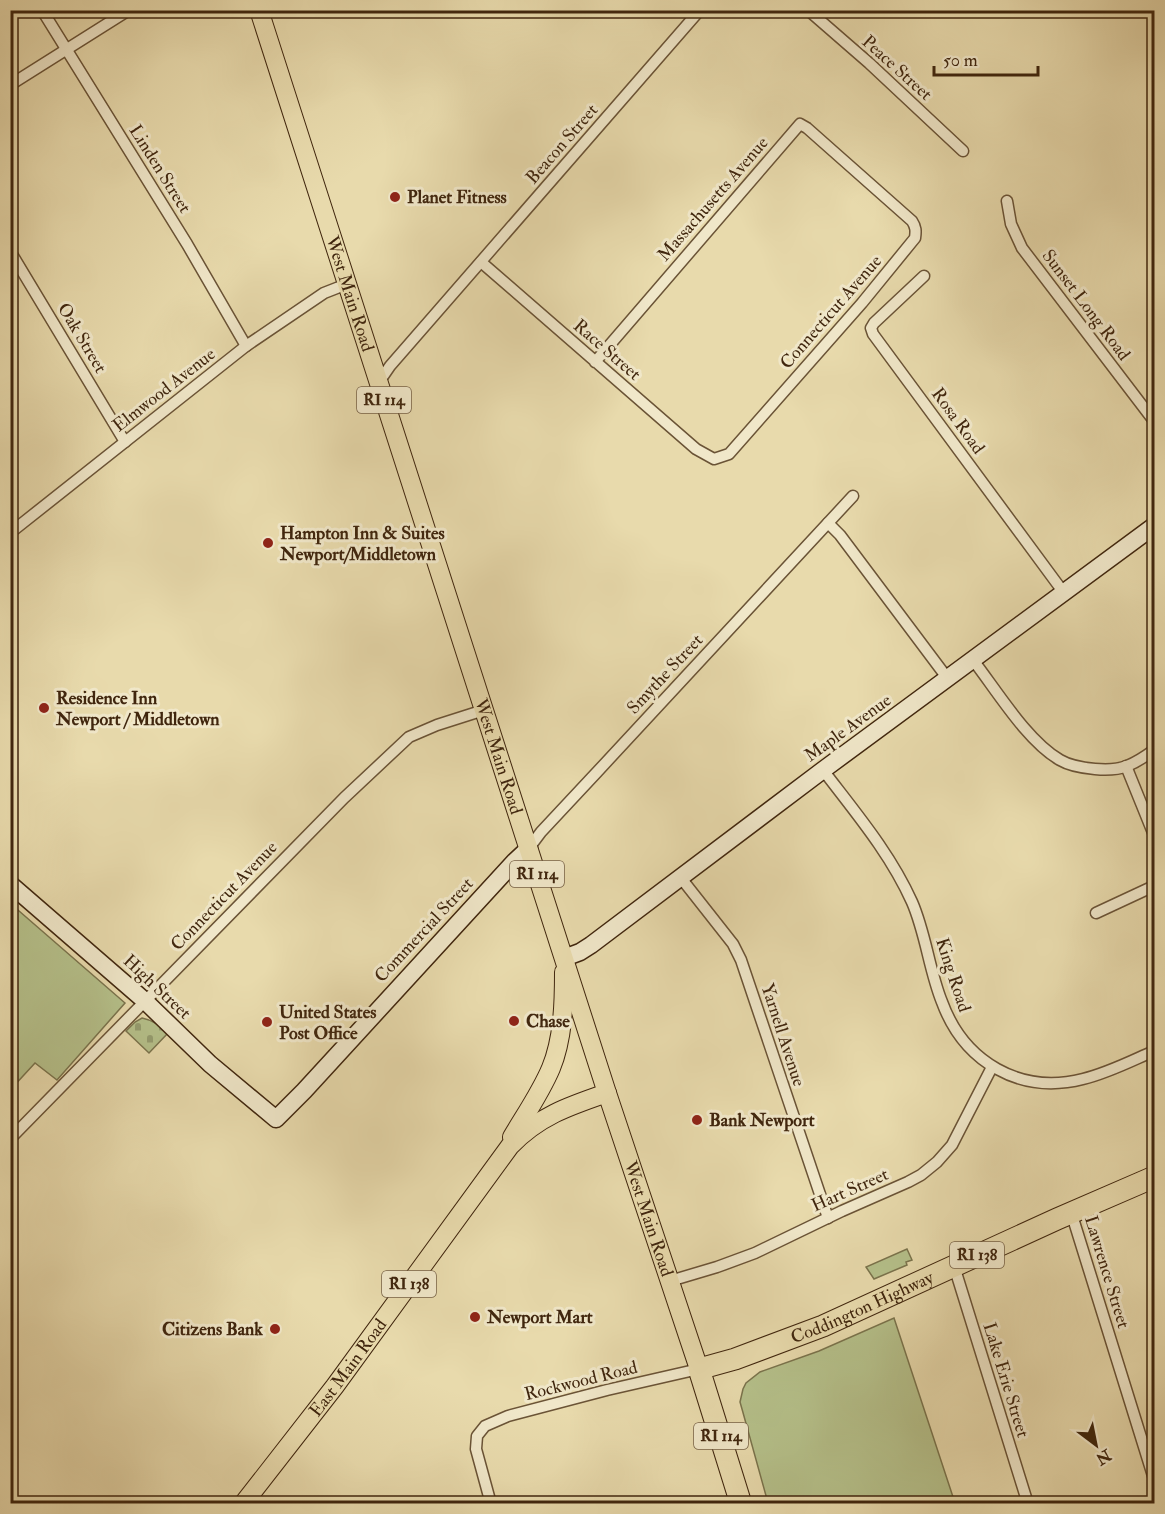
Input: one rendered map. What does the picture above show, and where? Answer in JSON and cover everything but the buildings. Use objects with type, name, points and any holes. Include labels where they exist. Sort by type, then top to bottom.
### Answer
[{"type":"highway","name":"Coddington Highway","points":[[699,1369],[735,1359],[817,1329],[1071,1212],[1155,1177]]},
{"type":"highway","name":"West Main Road","points":[[699,1369],[741,1503]]},
{"type":"main road","name":"West Main Road","points":[[259,10],[607,1093],[699,1369]]},
{"type":"main road","points":[[498,1161],[548,1075],[554,1060],[563,1009],[564,958]]},
{"type":"main road","name":"East Main Road","points":[[243,1503],[335,1386],[498,1161],[517,1139],[540,1121],[568,1107],[607,1093]]},
{"type":"street","name":"Linden Street","points":[[42,10],[181,235],[246,346]]},
{"type":"street","points":[[10,85],[129,10]]},
{"type":"street","name":"Beacon Street","points":[[378,382],[700,10]]},
{"type":"street","name":"Peace Street","points":[[808,10],[869,63],[963,151]]},
{"type":"street","name":"Massachusetts Avenue","points":[[595,362],[800,124],[866,180]]},
{"type":"street","name":"Connecticut Avenue","points":[[714,459],[729,454],[736,447],[862,303],[915,238],[916,230],[912,221],[866,180]]},
{"type":"street","name":"Sunset Long Road","points":[[1007,201],[1011,224],[1022,248],[1155,421]]},
{"type":"street","name":"Oak Street","points":[[10,252],[125,442]]},
{"type":"street","name":"Race Street","points":[[481,261],[696,449],[714,459]]},
{"type":"street","name":"Rosa Road","points":[[924,276],[874,323],[871,328],[873,334],[1064,593]]},
{"type":"street","name":"Elmwood Avenue","points":[[10,533],[246,346],[324,293],[347,284]]},
{"type":"street","name":"Smythe Street","points":[[529,848],[541,832],[853,496]]},
{"type":"street","points":[[828,523],[840,535],[948,679]]},
{"type":"street","name":"Maple Avenue","points":[[564,958],[591,945],[823,770],[1154,529]]},
{"type":"street","points":[[974,660],[1026,729],[1044,748],[1061,761],[1089,768],[1113,770],[1135,762],[1155,750]]},
{"type":"street","name":"Connecticut Avenue","points":[[10,1139],[344,798],[409,737],[437,725],[484,710]]},
{"type":"street","points":[[1126,766],[1155,835]]},
{"type":"street","name":"King Road","points":[[823,770],[880,844],[899,875],[918,918],[940,1000],[953,1027],[973,1051],[992,1067],[1008,1074],[1037,1082],[1065,1082],[1097,1075],[1155,1050]]},
{"type":"street","name":"Commercial Street","points":[[276,1119],[529,848]]},
{"type":"street","name":"Yarnell Avenue","points":[[681,878],[733,944],[741,960],[828,1218]]},
{"type":"street","name":"High Street","points":[[10,884],[145,1000],[210,1064],[276,1119]]},
{"type":"street","points":[[1096,913],[1155,886]]},
{"type":"street","name":"Hart Street","points":[[670,1281],[755,1253],[915,1178],[937,1162],[946,1152],[992,1067]]},
{"type":"street","name":"Lawrence Street","points":[[1071,1212],[1155,1479]]},
{"type":"street","name":"Lake Erie Street","points":[[954,1266],[1028,1503]]},
{"type":"street","name":"Rockwood Road","points":[[490,1503],[476,1445],[477,1436],[485,1426],[501,1418],[699,1369]]},
{"type":"green space","points":[[11,904],[125,1003],[57,1080],[35,1063],[11,1089]]},
{"type":"green space","points":[[142,1018],[153,1022],[168,1033],[149,1053],[126,1031]]},
{"type":"green space","points":[[907,1249],[912,1260],[906,1262],[907,1265],[874,1279],[866,1267]]},
{"type":"green space","points":[[894,1318],[955,1503],[768,1503],[740,1402],[746,1383],[760,1372],[819,1351]]},
{"type":"place","name":"Planet Fitness","points":[[395,197]]},
{"type":"place","name":"Hampton Inn & Suites Newport/Middletown","points":[[268,543]]},
{"type":"place","name":"Residence Inn Newport / Middletown","points":[[44,708]]},
{"type":"place","name":"Chase","points":[[514,1021]]},
{"type":"place","name":"United States Post Office","points":[[267,1022]]},
{"type":"place","name":"Bank Newport","points":[[697,1120]]},
{"type":"place","name":"Newport Mart","points":[[475,1317]]},
{"type":"place","name":"Citizens Bank","points":[[275,1329]]}]
